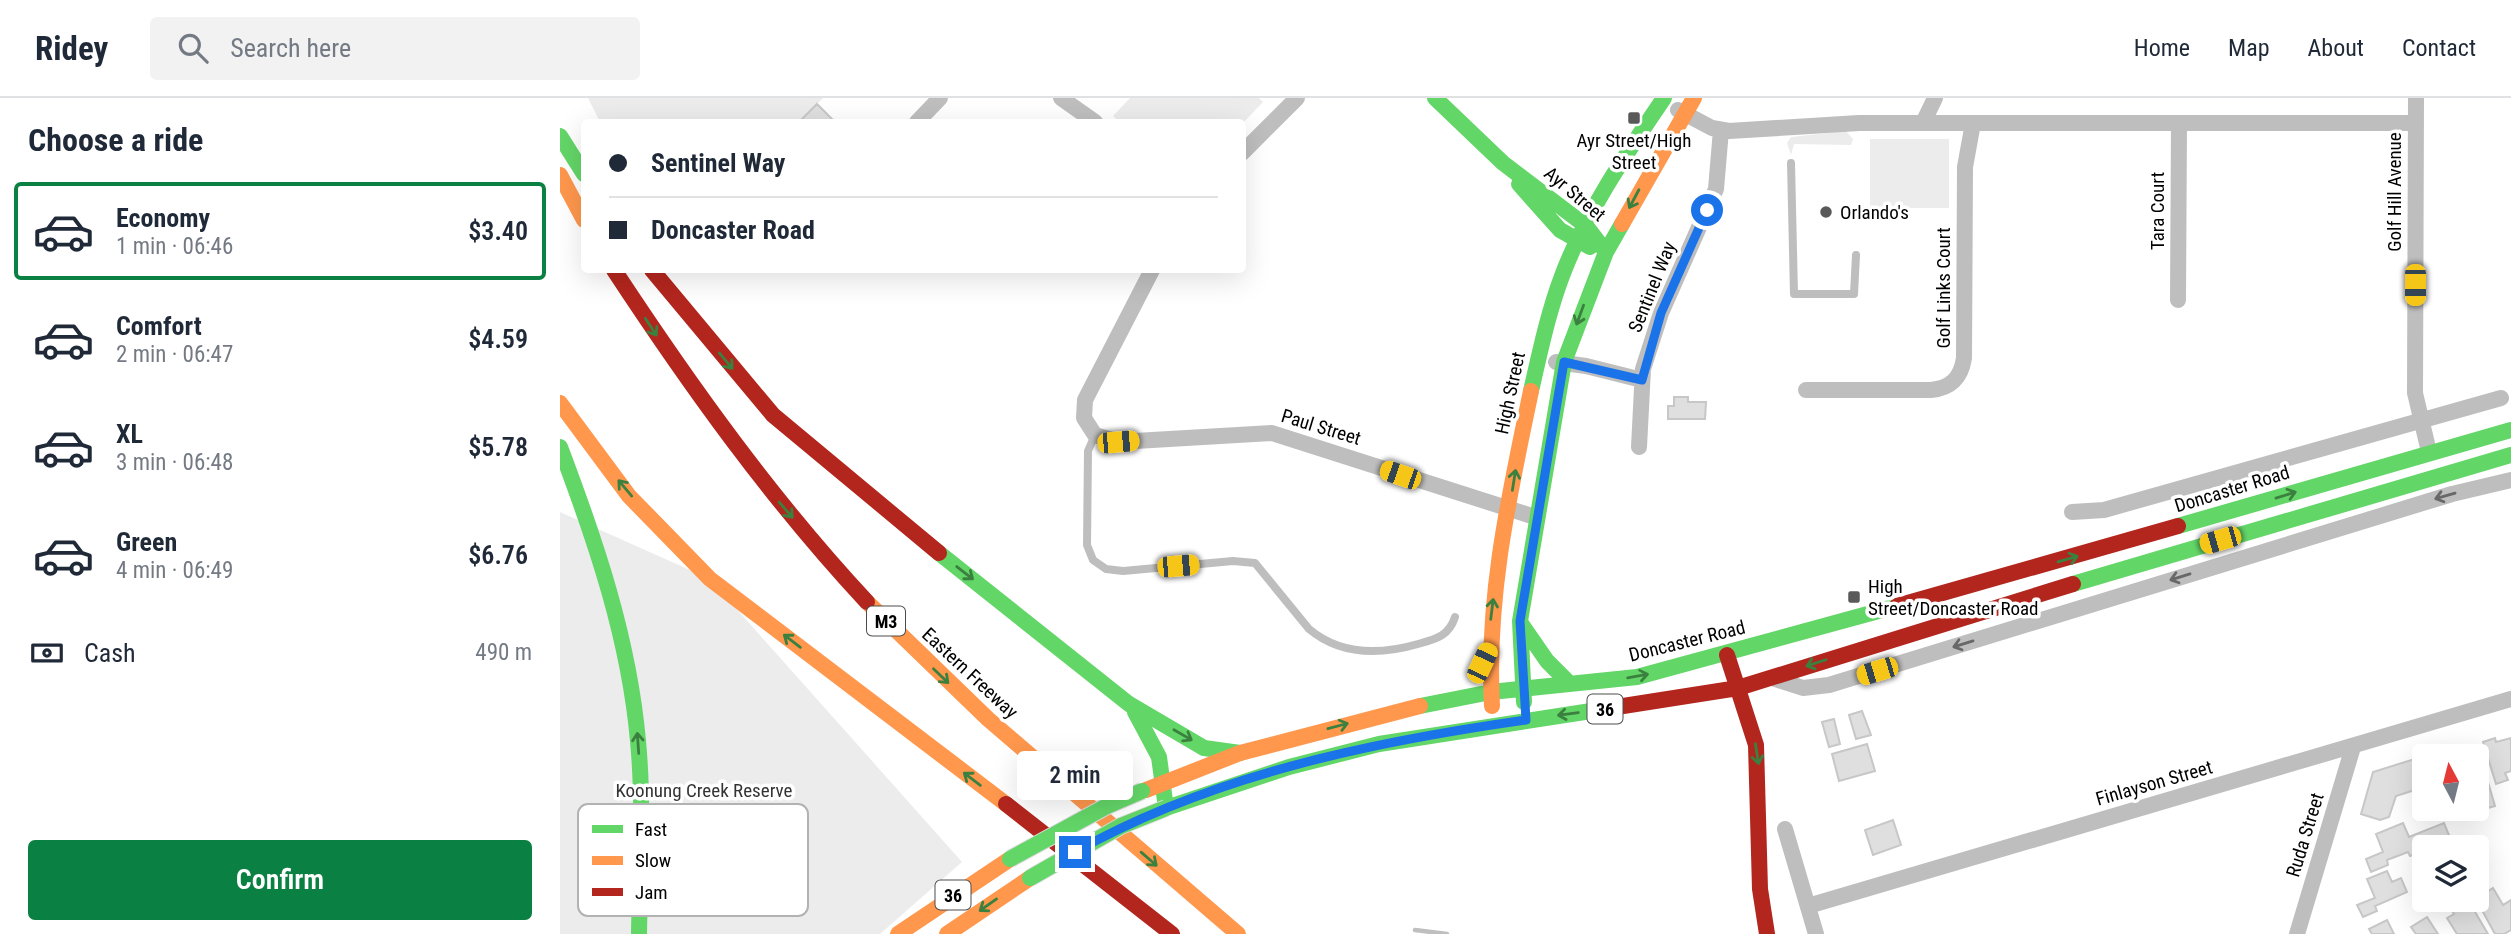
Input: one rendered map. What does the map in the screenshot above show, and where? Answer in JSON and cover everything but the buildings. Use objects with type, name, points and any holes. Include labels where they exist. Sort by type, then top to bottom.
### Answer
[{"type":"main road","name":"Ayr Street","points":[[1435,98],[1503,163],[1586,226],[1606,252]]},
{"type":"main road","points":[[1526,720],[1520,621],[1535,517],[1564,362],[1606,252],[1694,98]]},
{"type":"main road","name":"High Street","points":[[1494,724],[1490,692],[1491,611],[1536,370],[1557,293],[1577,243],[1620,163],[1663,99]]},
{"type":"main road","points":[[560,136],[581,169]]},
{"type":"main road","name":"Ayr Street","points":[[1503,163],[1536,206],[1577,243],[1606,252]]},
{"type":"main road","points":[[560,175],[581,214]]},
{"type":"main road","name":"Eastern Freeway","points":[[616,273],[680,372],[724,432],[806,533],[906,642],[1045,770],[1238,934]]},
{"type":"main road","points":[[654,273],[773,415],[803,442],[1129,704],[1205,748],[1240,753]]},
{"type":"main road","points":[[560,403],[597,455],[662,532],[710,579],[1131,899],[1172,934]]},
{"type":"main road","name":"Doncaster Road","points":[[898,934],[1010,859],[1107,806],[1240,753],[1446,700],[1523,688],[1637,677],[1727,655],[2139,539],[2511,430]]},
{"type":"main road","points":[[560,447],[582,502],[625,653],[635,715],[640,804]]},
{"type":"main road","name":"36","points":[[947,934],[1030,878],[1121,826],[1289,767],[1378,744],[1738,688],[1900,636],[2511,455]]},
{"type":"main road","points":[[1520,621],[1547,661],[1570,684]]},
{"type":"main road","points":[[1791,636],[1799,649],[1858,631],[1900,636]]},
{"type":"main road","points":[[1446,700],[1473,678],[1489,647]]},
{"type":"main road","points":[[1727,655],[1758,764],[1758,853],[1767,934]]},
{"type":"main road","points":[[1129,704],[1155,740],[1165,782],[1166,808]]},
{"type":"main road","points":[[639,916],[639,934]]},
{"type":"street","points":[[920,119],[940,98]]},
{"type":"street","points":[[1061,98],[1091,119]]},
{"type":"street","points":[[1246,149],[1297,98]]},
{"type":"street","points":[[1923,123],[1936,98]]},
{"type":"street","name":"Golf Hill Avenue","points":[[2416,98],[2415,393],[2419,420],[2429,452]]},
{"type":"street","points":[[1663,99],[1684,113],[1721,130],[1851,123],[2416,123]]},
{"type":"street","name":"Golf Links Court","points":[[1806,390],[1931,390],[1946,387],[1957,379],[1964,358],[1965,123]]},
{"type":"street","name":"Tara Court","points":[[2178,300],[2179,123]]},
{"type":"street","name":"Sentinel Way","points":[[1639,447],[1642,380],[1661,313],[1716,190],[1721,130]]},
{"type":"street","points":[[1092,433],[1084,418],[1085,400],[1150,273]]},
{"type":"street","points":[[1536,370],[1549,363],[1564,362],[1642,380]]},
{"type":"street","name":"Doncaster Road","points":[[2072,512],[2104,509],[2501,398]]},
{"type":"street","name":"Paul Street","points":[[1092,433],[1118,442],[1272,433],[1508,511],[1535,517]]},
{"type":"street","points":[[1771,677],[1803,688],[1829,685],[2452,494],[2511,480]]},
{"type":"street","name":"Finlayson Street","points":[[1808,906],[2511,699]]},
{"type":"street","name":"Ruda Street","points":[[2297,934],[2353,747]]},
{"type":"street","points":[[1785,829],[1816,934]]},
{"type":"lane","points":[[1791,163],[1794,294],[1854,294],[1856,255]]},
{"type":"lane","points":[[1092,433],[1088,451],[1087,545],[1093,560],[1106,569],[1123,571],[1233,561],[1255,563],[1308,629],[1318,637],[1345,648],[1391,652],[1445,635],[1455,617]]},
{"type":"green space","points":[[588,98],[823,98],[802,119],[598,119]]},
{"type":"green space","points":[[1130,98],[1259,98],[1263,102],[1246,120],[1116,119],[1113,116]]},
{"type":"green space","points":[[1846,131],[1853,139],[1851,145],[1794,144],[1791,155],[1787,143],[1791,137]]},
{"type":"green space","points":[[1870,139],[1949,139],[1949,208],[1870,208]]},
{"type":"green space","name":"Koonung Creek Reserve","points":[[560,512],[710,579],[962,862],[880,934],[560,934]]},
{"type":"waterway","points":[[1415,930],[1447,934]]},
{"type":"traffic: fast","points":[[1435,98],[1503,163],[1586,226],[1606,252]]},
{"type":"traffic: fast","points":[[1531,391],[1553,304],[1572,252],[1608,184],[1664,98]]},
{"type":"traffic: fast","points":[[560,136],[581,169]]},
{"type":"traffic: fast","points":[[1519,184],[1560,230],[1590,247]]},
{"type":"traffic: fast","points":[[1524,702],[1520,621],[1564,362],[1606,252],[1622,224]]},
{"type":"traffic: fast","points":[[2178,526],[2511,430]]},
{"type":"traffic: fast","points":[[560,447],[598,555],[619,628],[634,703],[641,804]]},
{"type":"traffic: fast","points":[[2073,584],[2511,455]]},
{"type":"traffic: fast","points":[[939,553],[1129,704],[1204,748],[1240,753]]},
{"type":"traffic: fast","points":[[1420,706],[1491,692],[1637,677],[1897,606]]},
{"type":"traffic: fast","points":[[1520,622],[1547,661],[1570,684]]},
{"type":"traffic: fast","points":[[1166,808],[1289,767],[1379,744],[1604,709]]},
{"type":"traffic: fast","points":[[1135,712],[1159,757],[1166,808]]},
{"type":"traffic: fast","points":[[1010,859],[1107,806],[1142,791]]},
{"type":"traffic: fast","points":[[1030,878],[1121,826],[1166,808]]},
{"type":"traffic: fast","points":[[639,916],[639,934]]},
{"type":"traffic: slow","points":[[1622,224],[1694,98]]},
{"type":"traffic: slow","points":[[560,175],[581,214]]},
{"type":"traffic: slow","points":[[1492,706],[1492,626],[1496,587],[1507,508],[1531,391]]},
{"type":"traffic: slow","points":[[560,403],[629,496],[710,579],[1006,804]]},
{"type":"traffic: slow","points":[[867,602],[988,719],[1238,934]]},
{"type":"traffic: slow","points":[[1146,790],[1240,753],[1420,706]]},
{"type":"traffic: slow","points":[[898,934],[1010,859]]},
{"type":"traffic: slow","points":[[947,934],[1030,878]]},
{"type":"traffic: jam","points":[[616,273],[734,442],[798,524],[867,602]]},
{"type":"traffic: jam","points":[[655,273],[773,415],[939,553]]},
{"type":"traffic: jam","points":[[1897,606],[2178,526]]},
{"type":"traffic: jam","points":[[1604,709],[1738,688],[2073,584]]},
{"type":"traffic: jam","points":[[1727,655],[1756,745],[1760,889],[1767,934]]},
{"type":"traffic: jam","points":[[1006,804],[1172,934]]},
{"type":"place","name":"Ayr Street/High Street","points":[[1634,118]]},
{"type":"place","name":"Orlando's","points":[[1826,212]]},
{"type":"place","name":"High Street/Doncaster Road","points":[[1854,597]]},
{"type":"route","points":[[1075,852],[1121,826],[1166,808],[1289,767],[1378,744],[1526,720],[1520,661],[1520,621],[1546,449],[1564,362],[1642,380],[1661,313],[1707,210]]}]
